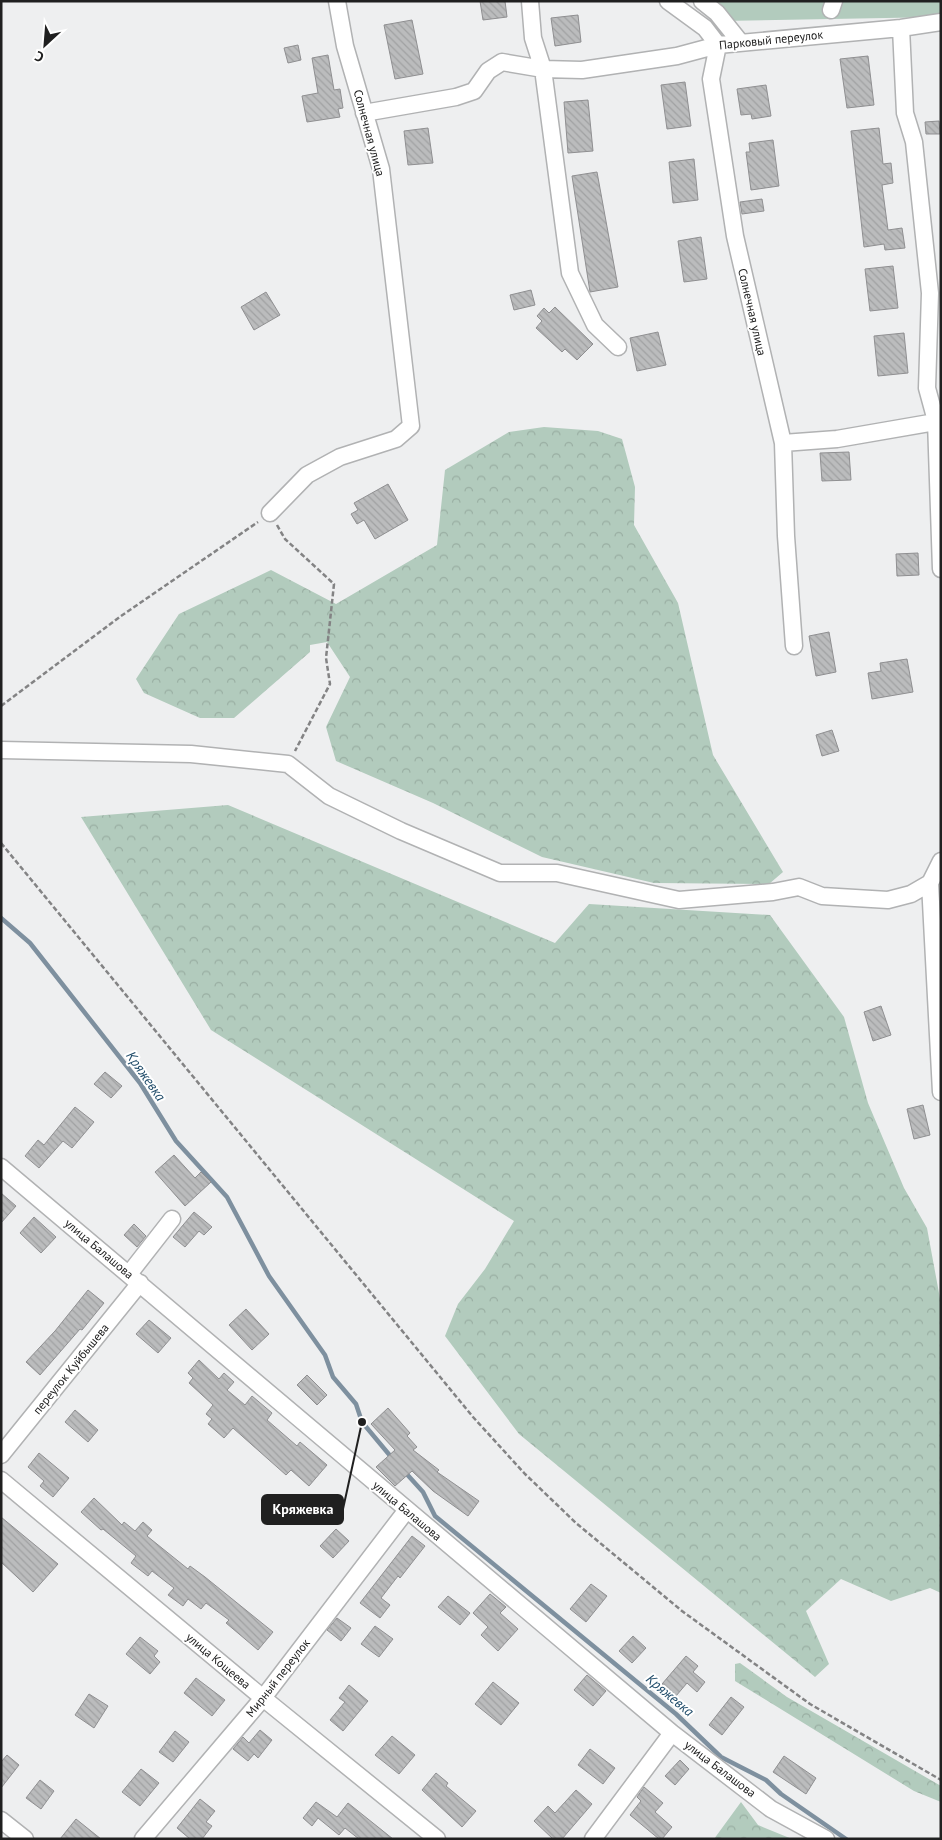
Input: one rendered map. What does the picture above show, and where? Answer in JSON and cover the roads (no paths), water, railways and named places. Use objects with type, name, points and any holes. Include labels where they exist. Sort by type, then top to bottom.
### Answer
[{"type":"street","name":"Солнечная улица","points":[[270,513],[307,475],[340,457],[396,439],[411,426],[381,169],[345,46],[337,1]]},
{"type":"street","points":[[530,1],[533,38],[543,69],[570,273],[595,325],[618,347]]},
{"type":"street","points":[[668,1],[704,28],[718,45]]},
{"type":"street","points":[[702,1],[717,13],[741,43]]},
{"type":"street","name":"Парковый переулок","points":[[364,113],[456,97],[474,91],[488,71],[502,62],[543,69],[582,70],[677,56],[718,45],[901,28],[941,22]]},
{"type":"street","points":[[901,28],[905,113],[914,142],[930,294],[927,388],[938,421],[941,569]]},
{"type":"street","name":"Солнечная улица","points":[[718,45],[711,79],[735,236],[783,443],[786,536],[794,646]]},
{"type":"street","points":[[783,443],[837,439],[938,421]]},
{"type":"street","points":[[1,750],[191,754],[288,764],[329,796],[401,831],[500,872],[557,873],[679,900],[773,892],[799,887],[822,896],[888,900],[911,894],[930,884]]},
{"type":"street","points":[[941,861],[930,884],[941,1092]]},
{"type":"street","name":"улица Балашова","points":[[1,1167],[135,1278],[406,1511],[672,1733],[771,1809],[826,1839]]},
{"type":"street","name":"переулок Куйбышева","points":[[1,1455],[135,1278],[172,1219]]},
{"type":"street","name":"улица Кощеева","points":[[1,1480],[263,1698],[438,1839]]},
{"type":"street","name":"Мирный переулок","points":[[142,1839],[263,1698],[406,1511]]},
{"type":"street","points":[[593,1839],[672,1733]]},
{"type":"street","points":[[1,1820],[25,1839]]},
{"type":"waterway","name":"Кряжевка","points":[[1,918],[30,943],[140,1083],[176,1141],[227,1197],[269,1276],[325,1355],[333,1377],[356,1404],[362,1422],[392,1458]]},
{"type":"waterway","name":"Кряжевка","points":[[404,1471],[423,1492],[435,1516],[676,1714],[721,1757],[766,1780],[781,1794],[846,1839]]},
{"type":"place","name":"Кряжевка","points":[[362,1422]]}]
